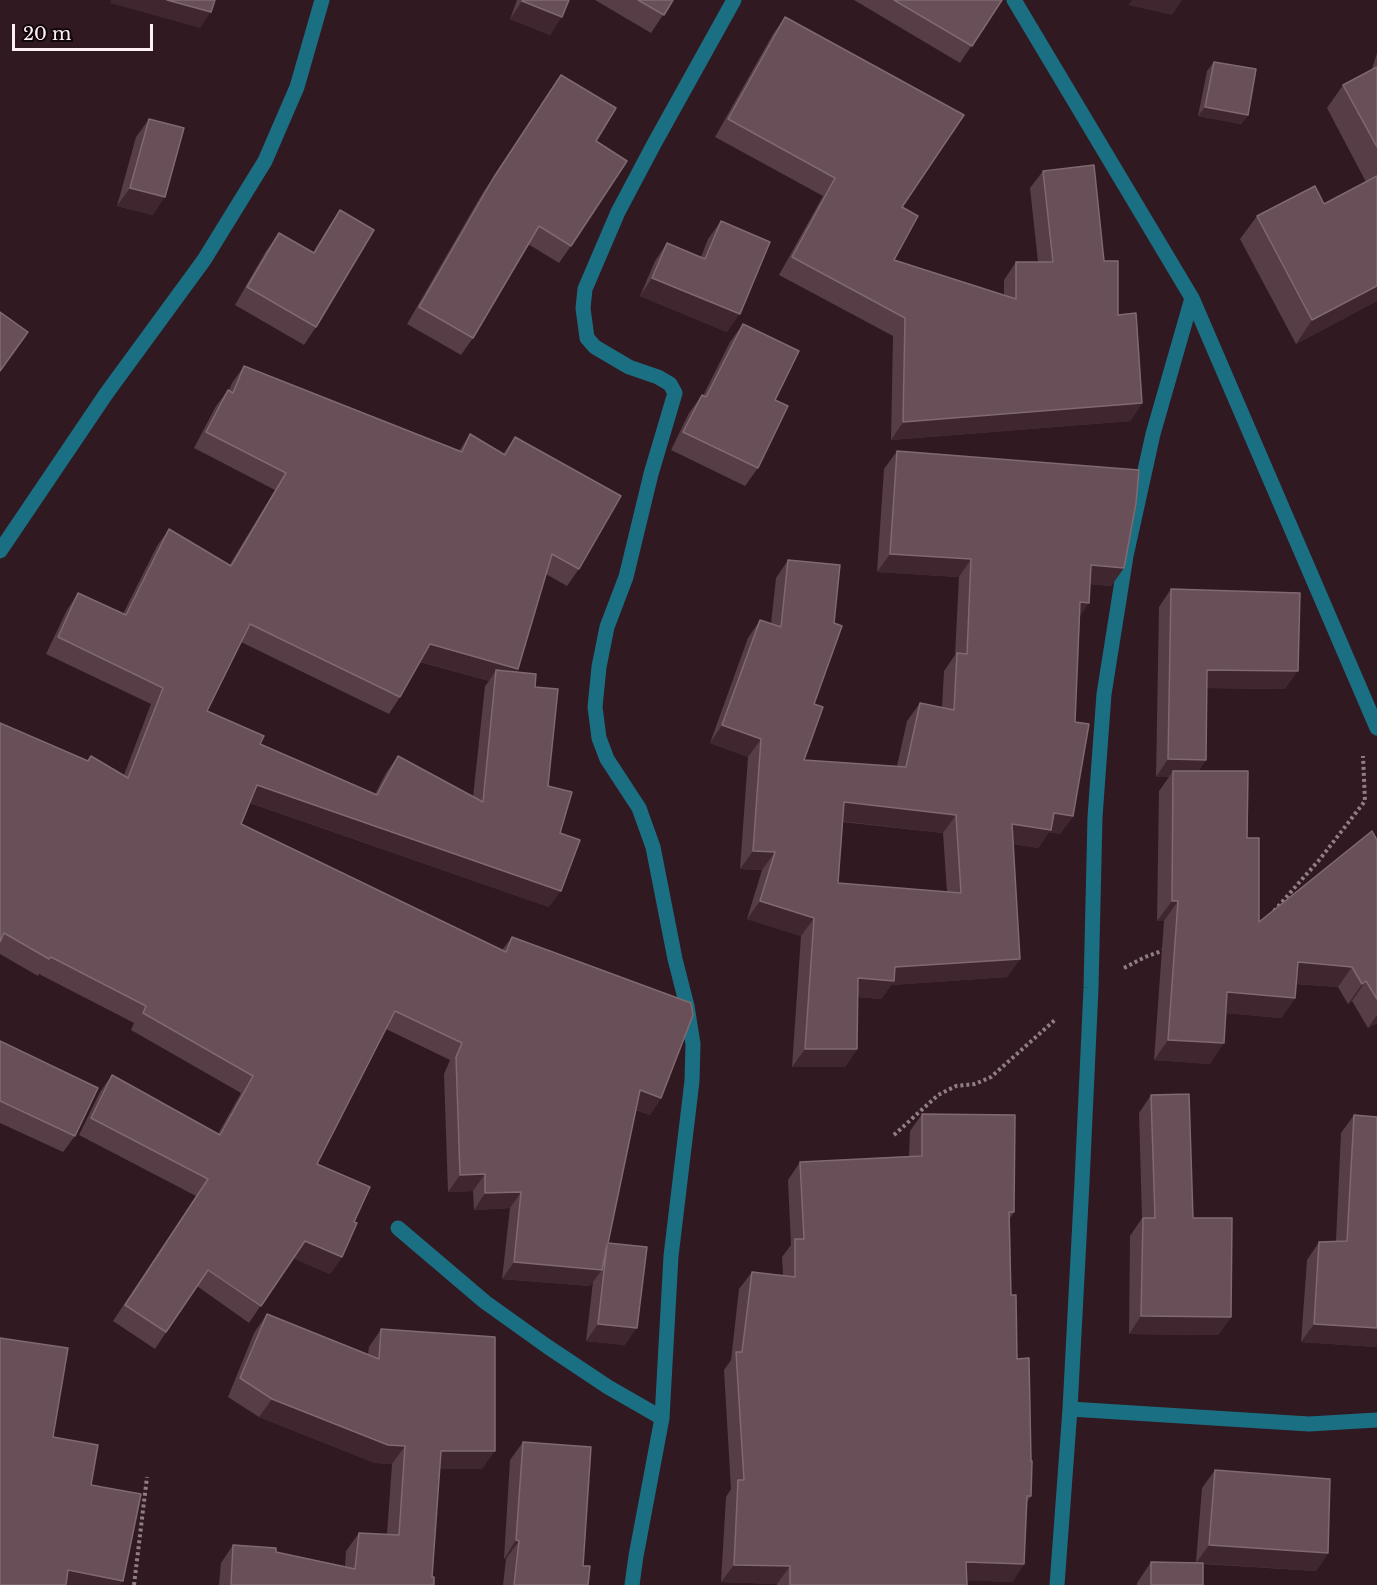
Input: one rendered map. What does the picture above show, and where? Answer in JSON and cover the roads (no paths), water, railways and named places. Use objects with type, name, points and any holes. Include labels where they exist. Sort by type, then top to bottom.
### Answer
[{"type":"street","points":[[0,551],[106,394],[204,260],[265,161],[297,87],[322,0]]},
{"type":"street","points":[[632,1585],[662,1418],[671,1256],[692,1081],[693,1044],[653,847],[639,808],[607,759],[599,738],[596,707],[599,667],[608,627],[626,578],[654,464],[675,393],[670,384],[658,377],[629,367],[594,347],[587,339],[583,308],[585,289],[618,212],[734,0]]},
{"type":"street","points":[[1014,0],[1192,298],[1377,728]]},
{"type":"street","points":[[1057,1585],[1070,1409],[1091,988],[1095,817],[1104,694],[1126,556],[1145,468],[1192,298]]},
{"type":"street","points":[[398,1228],[485,1302],[539,1341],[608,1388],[662,1418]]},
{"type":"street","points":[[1070,1409],[1309,1424],[1377,1420]]}]
